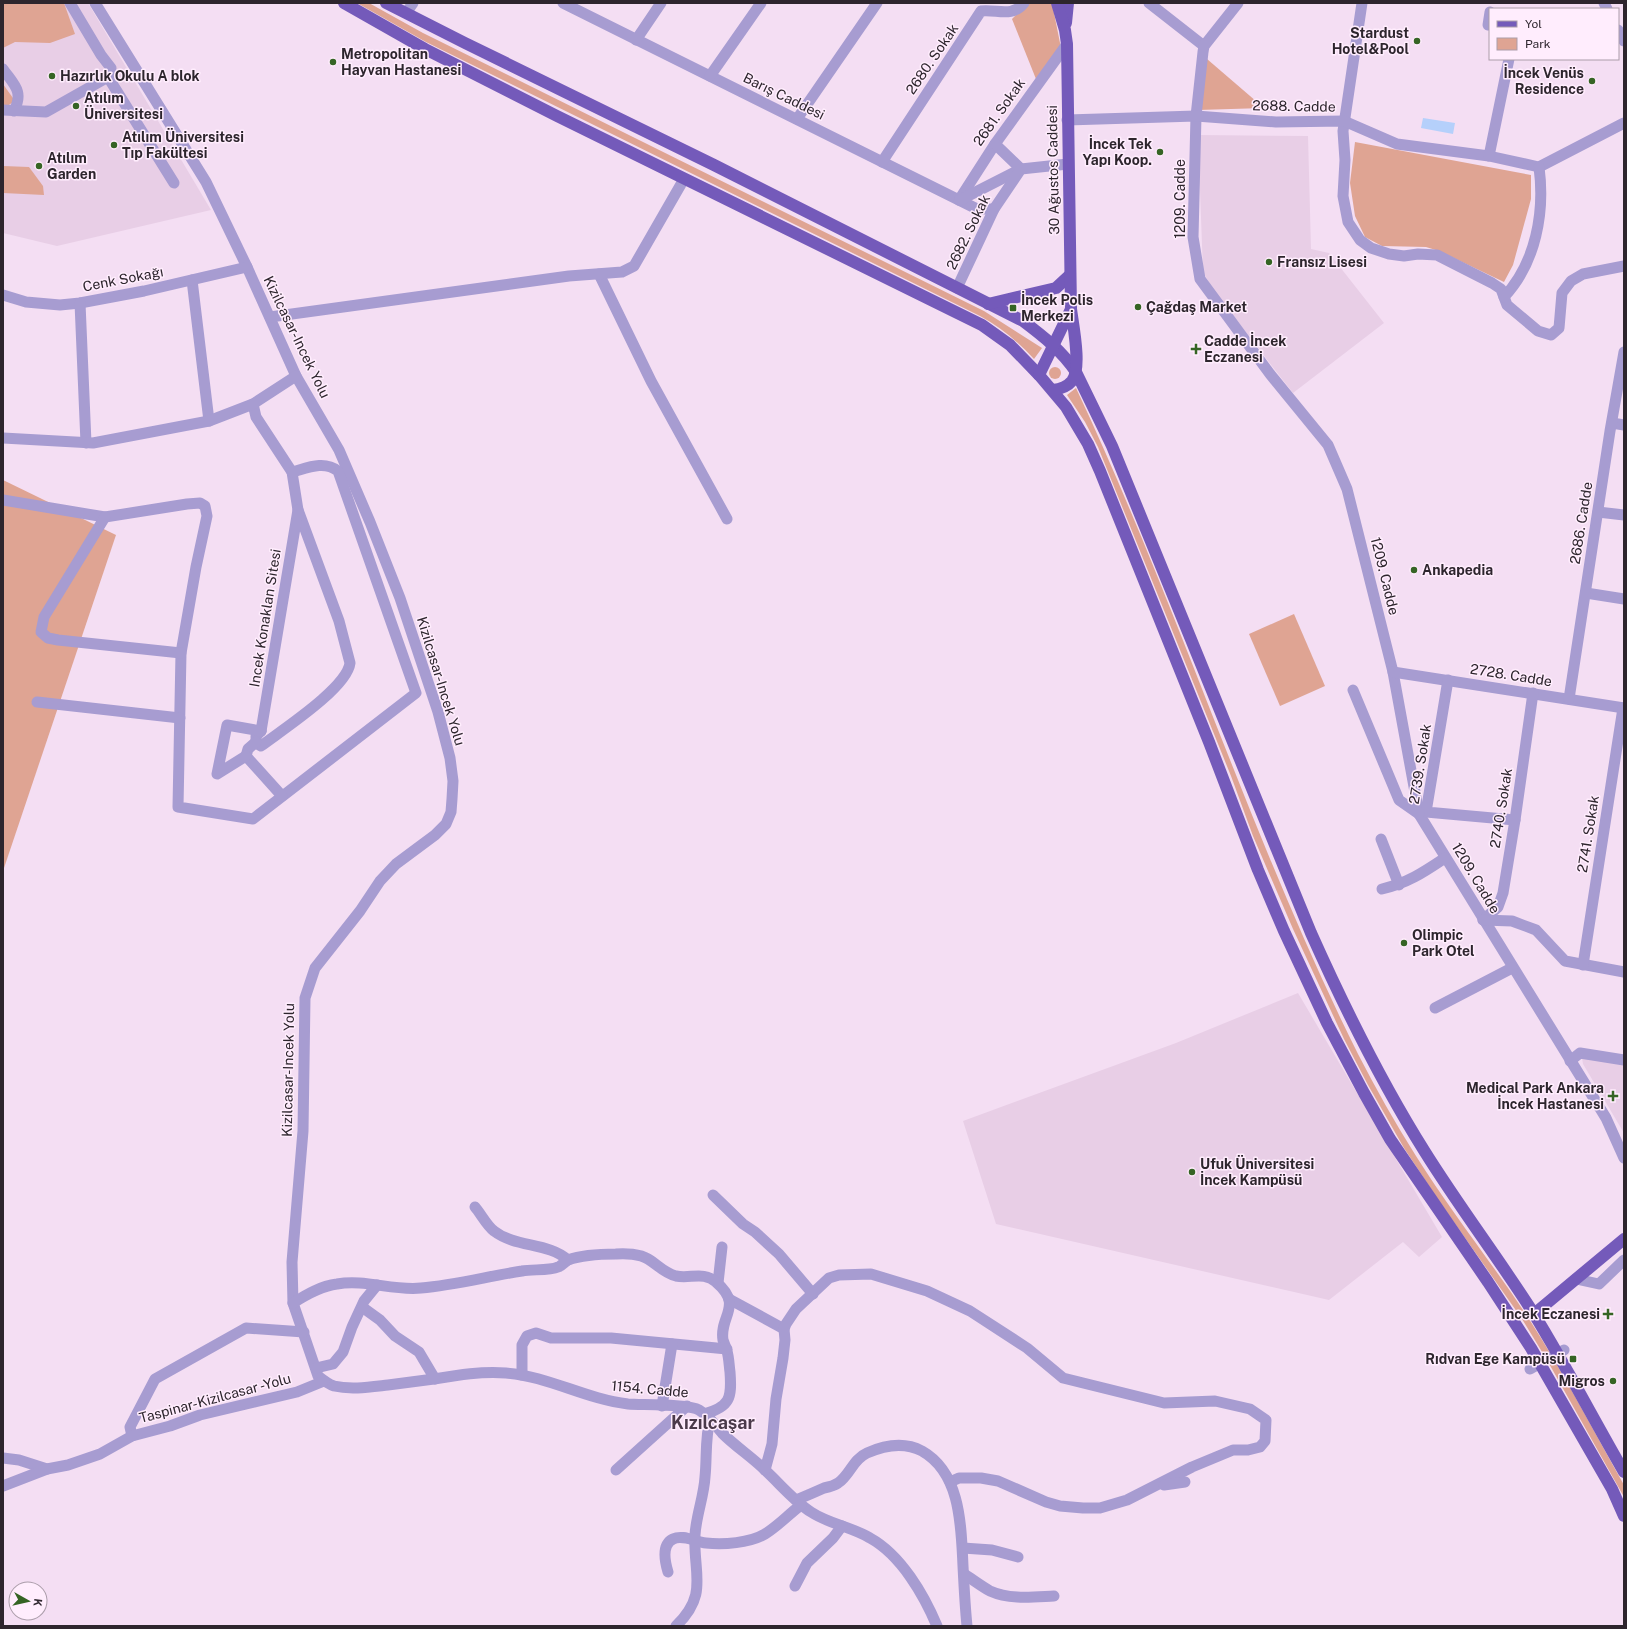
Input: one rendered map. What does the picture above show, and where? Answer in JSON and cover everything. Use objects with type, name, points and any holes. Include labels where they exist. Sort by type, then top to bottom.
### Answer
[{"type":"main road","points":[[344,3],[425,49],[684,179],[982,325],[1004,340],[1053,390],[1073,417],[1088,444],[1100,471],[1267,890],[1299,965],[1337,1042],[1364,1094],[1390,1139],[1488,1282],[1535,1366],[1612,1489],[1624,1516]]},
{"type":"main road","points":[[386,3],[409,8],[465,43],[714,165],[1023,321],[1054,346],[1069,362],[1076,372],[1112,446],[1308,926],[1338,993],[1381,1077],[1454,1198],[1561,1352],[1624,1472]]},
{"type":"main road","points":[[1057,3],[1065,30]]},
{"type":"main road","points":[[1065,30],[1068,3]]},
{"type":"main road","name":"30 Ağustos Caddesi","points":[[1065,30],[1067,44],[1071,309],[1075,344],[1076,372]]},
{"type":"main road","points":[[988,304],[1056,288],[1070,274]]},
{"type":"main road","name":"30 Ağustos Caddesi","points":[[1039,375],[1045,359],[1054,346],[1071,309]]},
{"type":"main road","points":[[1053,390],[1068,385],[1074,378],[1076,372]]},
{"type":"main road","points":[[1534,1314],[1624,1239]]},
{"type":"street","points":[[8,110],[46,112],[108,77],[111,68],[101,55],[70,3]]},
{"type":"street","name":"Kizilcasar-Incek Yolu","points":[[95,3],[206,182],[247,267],[296,376],[339,450],[370,522],[397,591],[438,712],[450,758],[453,781],[451,812],[446,824],[435,835],[396,864],[380,881],[364,905],[315,968],[305,998],[303,1131],[292,1262],[293,1302],[318,1376],[324,1381]]},
{"type":"street","name":"Barış Caddesi","points":[[563,3],[977,209],[994,209]]},
{"type":"street","points":[[636,40],[661,3]]},
{"type":"street","points":[[710,76],[761,3]]},
{"type":"street","points":[[797,120],[877,3]]},
{"type":"street","name":"2680. Sokak","points":[[882,162],[981,11],[990,10],[1006,13],[1021,7],[1024,3]]},
{"type":"street","points":[[1149,3],[1204,46],[1238,3]]},
{"type":"street","points":[[1362,3],[1344,121],[1345,160],[1343,196],[1348,222],[1360,240],[1371,248],[1389,254],[1404,256],[1418,254],[1437,256],[1492,283],[1501,289],[1507,305],[1524,320],[1538,331],[1551,335],[1559,328],[1562,293],[1571,281],[1583,274],[1624,266]]},
{"type":"street","points":[[1619,32],[1624,41]]},
{"type":"street","name":"2681. Sokak","points":[[959,200],[995,144],[1067,44]]},
{"type":"street","name":"1209. Cadde","points":[[1204,46],[1196,116],[1193,236],[1200,279],[1270,374],[1328,445],[1347,489],[1394,672],[1419,814],[1512,968],[1606,1118],[1624,1158]]},
{"type":"street","points":[[1489,156],[1509,60]]},
{"type":"street","points":[[3,69],[19,93],[19,101],[8,110]]},
{"type":"street","points":[[108,77],[174,183]]},
{"type":"street","name":"2688. Cadde","points":[[1067,120],[1196,116],[1276,122],[1344,121],[1397,144],[1489,156],[1539,167]]},
{"type":"street","points":[[1504,297],[1514,287],[1535,240],[1541,212],[1541,183],[1539,167],[1624,123]]},
{"type":"street","points":[[995,144],[1021,169]]},
{"type":"street","points":[[959,200],[1021,169],[1068,164]]},
{"type":"street","name":"2682. Sokak","points":[[957,288],[994,209],[1021,169]]},
{"type":"street","points":[[270,317],[562,277],[622,272],[634,266],[684,179]]},
{"type":"street","name":"Cenk Sokağı","points":[[3,295],[26,302],[60,305],[80,303],[247,267]]},
{"type":"street","points":[[599,274],[651,381],[727,519]]},
{"type":"street","points":[[192,280],[209,421]]},
{"type":"street","points":[[80,303],[86,443]]},
{"type":"street","name":"2686. Cadde","points":[[1570,699],[1624,352]]},
{"type":"street","points":[[3,438],[93,443],[209,421],[253,404],[296,376]]},
{"type":"street","points":[[253,404],[256,417],[292,472],[298,510],[339,621],[349,653],[350,668],[345,677],[332,691],[289,725],[261,746],[256,742]]},
{"type":"street","points":[[1612,423],[1624,425]]},
{"type":"street","points":[[3,500],[105,517],[187,504],[200,503],[205,506],[207,516],[196,567],[181,653],[178,808],[253,819],[416,693],[338,471],[332,466],[322,464],[292,472]]},
{"type":"street","name":"Incek Konaklan Sitesi","points":[[246,756],[248,749],[256,742],[256,736],[261,731],[298,510]]},
{"type":"street","points":[[1598,512],[1624,515]]},
{"type":"street","points":[[105,517],[44,617],[41,632],[48,638],[58,640],[181,653]]},
{"type":"street","points":[[1586,593],[1624,599]]},
{"type":"street","name":"2728. Cadde","points":[[1394,672],[1623,708]]},
{"type":"street","name":"2739. Sokak","points":[[1448,680],[1426,812],[1515,820]]},
{"type":"street","points":[[1353,690],[1399,800],[1419,814]]},
{"type":"street","name":"2740. Sokak","points":[[1483,920],[1498,907],[1501,900],[1515,820],[1533,693]]},
{"type":"street","points":[[37,702],[180,718]]},
{"type":"street","name":"2741. Sokak","points":[[1583,965],[1623,708]]},
{"type":"street","points":[[261,731],[227,725],[217,774],[246,756],[282,796]]},
{"type":"street","points":[[1381,839],[1399,885]]},
{"type":"street","points":[[1382,889],[1399,885],[1416,877],[1445,858]]},
{"type":"street","points":[[1483,920],[1512,921],[1536,930],[1565,961],[1624,972]]},
{"type":"street","points":[[1435,1008],[1512,968]]},
{"type":"street","points":[[1570,1061],[1580,1053],[1624,1060]]},
{"type":"street","points":[[713,1195],[743,1224],[755,1232],[779,1254],[813,1294]]},
{"type":"street","points":[[475,1207],[494,1231],[508,1239],[562,1254],[568,1260]]},
{"type":"street","points":[[718,1283],[722,1247]]},
{"type":"street","points":[[293,1302],[316,1289],[350,1282],[403,1289],[428,1287],[523,1271],[559,1267],[568,1260],[592,1255],[616,1253],[647,1258],[665,1272],[675,1276],[686,1278],[705,1276],[712,1278],[718,1283],[729,1299],[784,1329]]},
{"type":"street","points":[[1576,1279],[1599,1284],[1624,1260]]},
{"type":"street","points":[[765,1470],[772,1444],[776,1399],[784,1352],[784,1329],[792,1313],[829,1278],[839,1275],[871,1274],[927,1291],[970,1311],[1027,1348],[1063,1378],[1164,1403],[1215,1401],[1250,1409],[1266,1420],[1265,1441],[1260,1447],[1248,1450],[1233,1450],[1192,1467],[1127,1500],[1100,1508],[1060,1506],[1046,1502],[998,1481],[981,1478],[959,1478],[950,1482]]},
{"type":"street","points":[[316,1368],[333,1364],[343,1352],[362,1307],[377,1285]]},
{"type":"street","points":[[676,1626],[686,1616],[696,1597],[698,1579],[695,1541],[705,1477],[707,1416],[724,1405],[728,1400],[730,1376],[727,1349],[723,1340],[723,1326],[729,1313],[729,1299]]},
{"type":"street","points":[[362,1307],[380,1320],[394,1336],[419,1352],[435,1379]]},
{"type":"street","points":[[132,1436],[130,1427],[155,1379],[246,1328],[304,1332]]},
{"type":"street","points":[[522,1375],[522,1344],[527,1336],[536,1333],[552,1338],[611,1338],[727,1349]]},
{"type":"street","points":[[662,1406],[672,1344]]},
{"type":"street","points":[[1535,1366],[1561,1352]]},
{"type":"street","name":"1154. Cadde","points":[[324,1381],[333,1385],[350,1388],[469,1374],[505,1373],[522,1375],[608,1401],[662,1406],[687,1406],[698,1409],[707,1416],[723,1434],[765,1470],[799,1503],[823,1519],[870,1538],[886,1550],[902,1567],[919,1589],[937,1626]]},
{"type":"street","name":"Taspinar-Kizilcasar -Yolu","points":[[3,1486],[47,1469],[68,1465],[100,1454],[132,1436],[170,1426],[200,1415],[297,1392],[324,1381]]},
{"type":"street","points":[[616,1470],[687,1406]]},
{"type":"street","points":[[668,1572],[665,1561],[668,1543],[676,1538],[716,1544],[746,1541],[758,1538],[767,1533],[799,1503],[837,1484],[843,1479],[856,1461],[866,1453],[894,1445],[910,1445],[930,1456],[940,1465],[950,1482],[957,1505],[963,1548],[967,1626]]},
{"type":"street","name":"Taspinar-Kizilcasar -Yolu","points":[[3,1458],[19,1460],[47,1469]]},
{"type":"street","points":[[1152,1487],[1185,1482]]},
{"type":"street","points":[[795,1586],[807,1563],[842,1526]]},
{"type":"street","points":[[963,1548],[992,1550],[1018,1557]]},
{"type":"street","points":[[964,1574],[990,1590],[1004,1596],[1054,1596]]},
{"type":"shaded area","name":"Atılım Üniversitesi","points":[[3,3],[88,3],[211,210],[57,246],[3,233]]},
{"type":"shaded area","name":"Fransız Lisesi","points":[[1198,135],[1308,136],[1311,249],[1329,253],[1384,323],[1293,393],[1215,293],[1203,272]]},
{"type":"shaded area","name":"Ufuk Üniversitesi İncek Kampüsü","points":[[1298,993],[1442,1237],[1419,1257],[1403,1242],[1329,1300],[996,1224],[963,1121],[1176,1043]]},
{"type":"shaded area","name":"Medical Park Ankara İncek Hastanesi","points":[[1582,1058],[1624,1064],[1624,1133],[1583,1064]]},
{"type":"green space","points":[[3,3],[64,3],[75,34],[50,43],[15,42],[3,48]]},
{"type":"green space","points":[[357,3],[369,3],[423,33],[984,311],[1042,348],[1034,359],[1009,335],[980,316],[426,42]]},
{"type":"green space","points":[[1028,3],[1052,3],[1061,48],[1036,79],[1012,19]]},
{"type":"green space","points":[[1207,59],[1264,108],[1198,110]]},
{"type":"green space","points":[[3,84],[15,101],[7,106],[3,105]]},
{"type":"green space","points":[[1355,142],[1531,175],[1531,199],[1513,265],[1504,282],[1439,251],[1426,247],[1382,246],[1365,237],[1355,216],[1350,183]]},
{"type":"green space","points":[[3,166],[29,167],[43,186],[44,195],[3,193]]},
{"type":"green space","points":[[1053,367],[1057,367],[1061,373],[1057,379],[1053,379],[1049,375],[1049,371]]},
{"type":"green space","points":[[1076,388],[1148,554],[1283,890],[1319,972],[1358,1054],[1386,1106],[1416,1156],[1542,1339],[1624,1485],[1624,1497],[1547,1360],[1522,1319],[1437,1198],[1404,1148],[1344,1039],[1293,929],[1253,836],[1231,776],[1098,447],[1085,422],[1067,395]]},
{"type":"green space","points":[[3,480],[116,535],[3,871]]},
{"type":"green space","points":[[1294,614],[1325,686],[1280,706],[1249,634]]},
{"type":"water","points":[[1423,118],[1455,123],[1453,134],[1421,128]]},
{"type":"place","name":"Stardust Hotel&Pool","points":[[1417,41]]},
{"type":"place","name":"Metropolitan Hayvan Hastanesi","points":[[333,62]]},
{"type":"place","name":"Hazırlık Okulu A blok","points":[[52,76]]},
{"type":"place","name":"İncek Venüs Residence","points":[[1592,81]]},
{"type":"place","name":"Atılım Üniversitesi","points":[[76,106]]},
{"type":"place","name":"Atılım Üniversitesi Tıp Fakültesi","points":[[114,145]]},
{"type":"place","name":"İncek Tek Yapı Koop.","points":[[1160,152]]},
{"type":"place","name":"Atılım Garden","points":[[39,166]]},
{"type":"place","name":"Fransız Lisesi","points":[[1269,262]]},
{"type":"place","name":"Çağdaş Market","points":[[1138,307]]},
{"type":"place","name":"İncek Polis Merkezi","points":[[1013,308]]},
{"type":"place","name":"Cadde İncek Eczanesi","points":[[1196,349]]},
{"type":"place","name":"Ankapedia","points":[[1414,570]]},
{"type":"place","name":"Olimpic Park Otel","points":[[1404,943]]},
{"type":"place","name":"Medical Park Ankara İncek Hastanesi","points":[[1613,1096]]},
{"type":"place","name":"Ufuk Üniversitesi İncek Kampüsü","points":[[1192,1172]]},
{"type":"place","name":"İncek Eczanesi","points":[[1608,1314]]},
{"type":"place","name":"Rıdvan Ege Kampüsü","points":[[1573,1359]]},
{"type":"place","name":"Migros","points":[[1613,1381]]},
{"type":"district","name":"Kızılcaşar","points":[[713,1422]]}]
